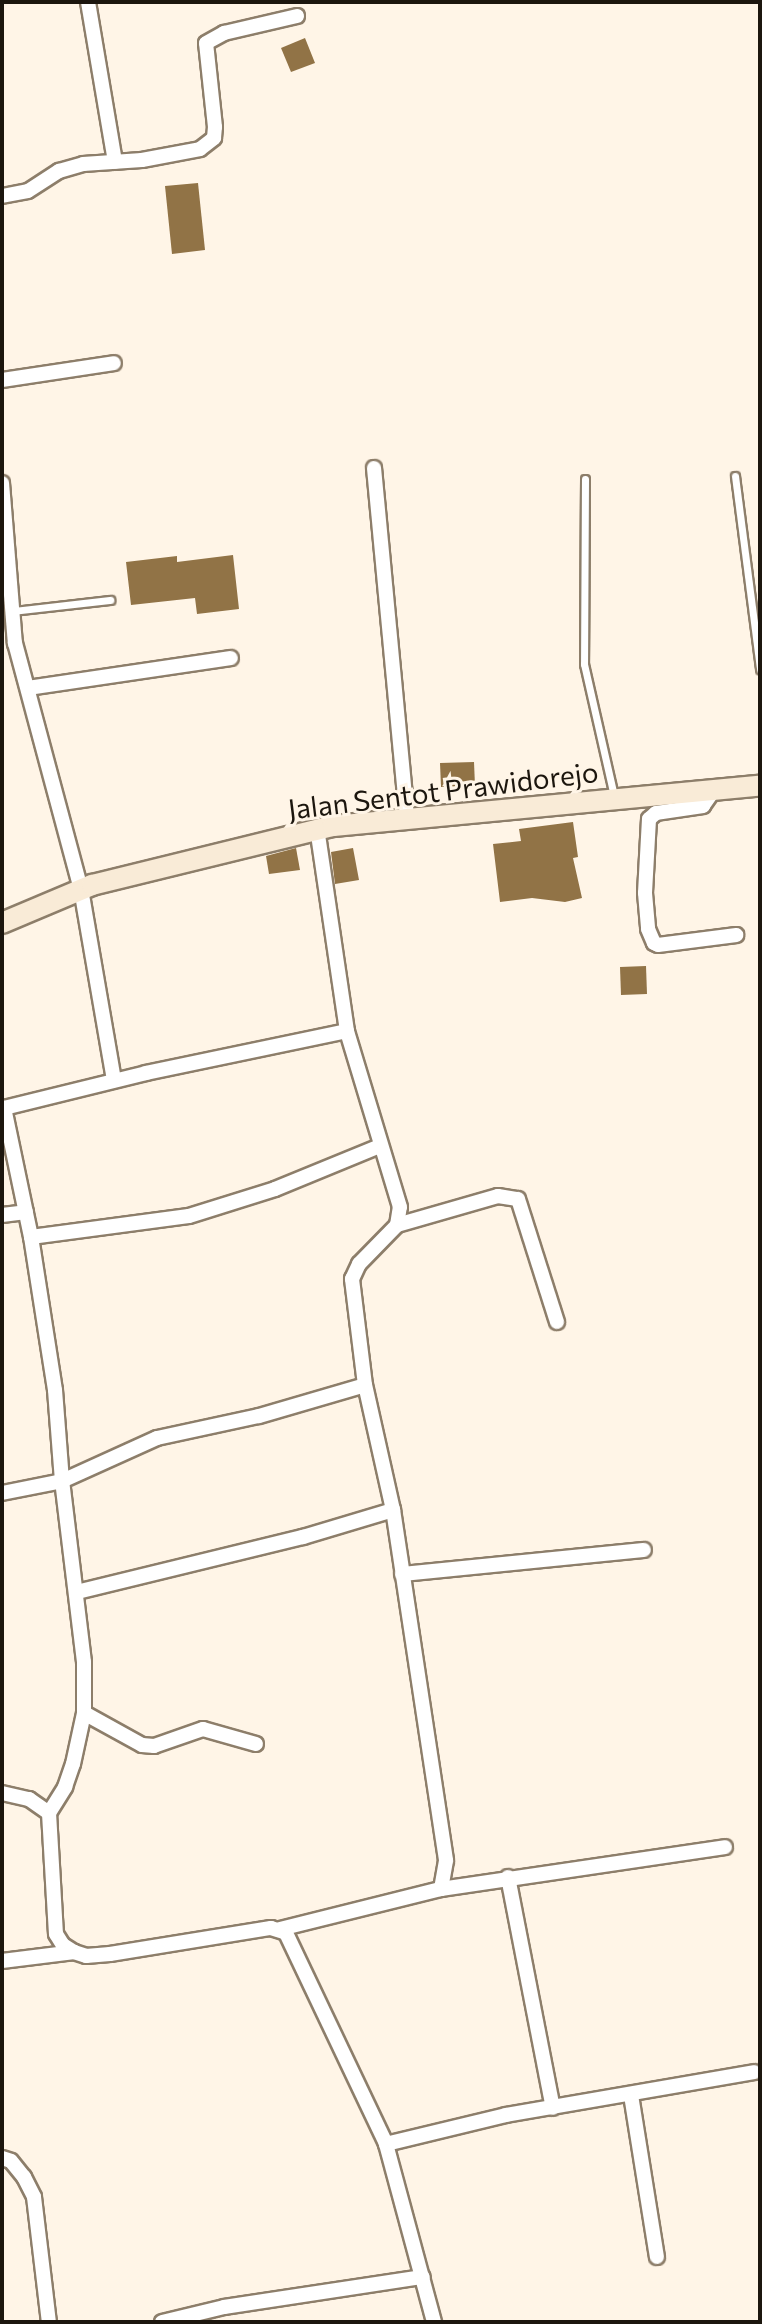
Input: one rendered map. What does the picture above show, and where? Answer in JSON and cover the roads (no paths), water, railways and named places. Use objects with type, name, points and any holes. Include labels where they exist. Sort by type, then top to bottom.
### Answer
[{"type":"main road","name":"Jalan Sentot Prawidorejo","points":[[2,923],[81,889],[317,829],[760,786]]},
{"type":"street","points":[[88,2],[115,162]]},
{"type":"street","points":[[2,196],[28,191],[59,171],[83,164],[200,149],[214,138],[215,127],[206,43],[224,33],[297,16]]},
{"type":"street","points":[[2,380],[114,363]]},
{"type":"street","points":[[374,468],[407,818]]},
{"type":"street","points":[[2,483],[13,611],[9,644],[28,688],[81,889],[114,1080]]},
{"type":"street","points":[[28,688],[231,658]]},
{"type":"street","points":[[714,790],[703,806],[656,813],[649,819],[645,893],[648,929],[658,945],[736,935]]},
{"type":"street","points":[[317,829],[347,1031],[400,1207],[397,1225]]},
{"type":"street","points":[[347,1031],[114,1080],[3,1108],[31,1237],[55,1390],[62,1481],[84,1662],[84,1713],[65,1787],[49,1813],[56,1934],[63,1945],[74,1952],[86,1956],[110,1954],[280,1929],[441,1889],[508,1877],[725,1847]]},
{"type":"street","points":[[31,1237],[189,1216],[275,1189],[380,1146]]},
{"type":"street","points":[[441,1889],[446,1860],[393,1510],[365,1385],[352,1279],[359,1264],[397,1225],[498,1196],[518,1199],[557,1322]]},
{"type":"street","points":[[2,1215],[26,1212]]},
{"type":"street","points":[[2,1493],[62,1481],[157,1438],[259,1416],[365,1385]]},
{"type":"street","points":[[77,1592],[288,1541],[393,1510]]},
{"type":"street","points":[[402,1574],[644,1550]]},
{"type":"street","points":[[84,1713],[142,1745],[154,1746],[203,1729],[256,1744]]},
{"type":"street","points":[[2,1793],[29,1799],[49,1813]]},
{"type":"street","points":[[508,1877],[553,2108]]},
{"type":"street","points":[[280,1929],[294,1946],[386,2144],[434,2322]]},
{"type":"street","points":[[2,1961],[74,1952]]},
{"type":"street","points":[[386,2144],[506,2115],[754,2072]]},
{"type":"street","points":[[631,2095],[657,2257]]},
{"type":"street","points":[[2,2158],[11,2161],[34,2197],[49,2322]]},
{"type":"street","points":[[162,2322],[224,2307],[423,2277]]},
{"type":"lane","points":[[735,476],[760,669]]},
{"type":"lane","points":[[585,479],[584,664],[615,798]]},
{"type":"lane","points":[[13,611],[110,600]]}]
